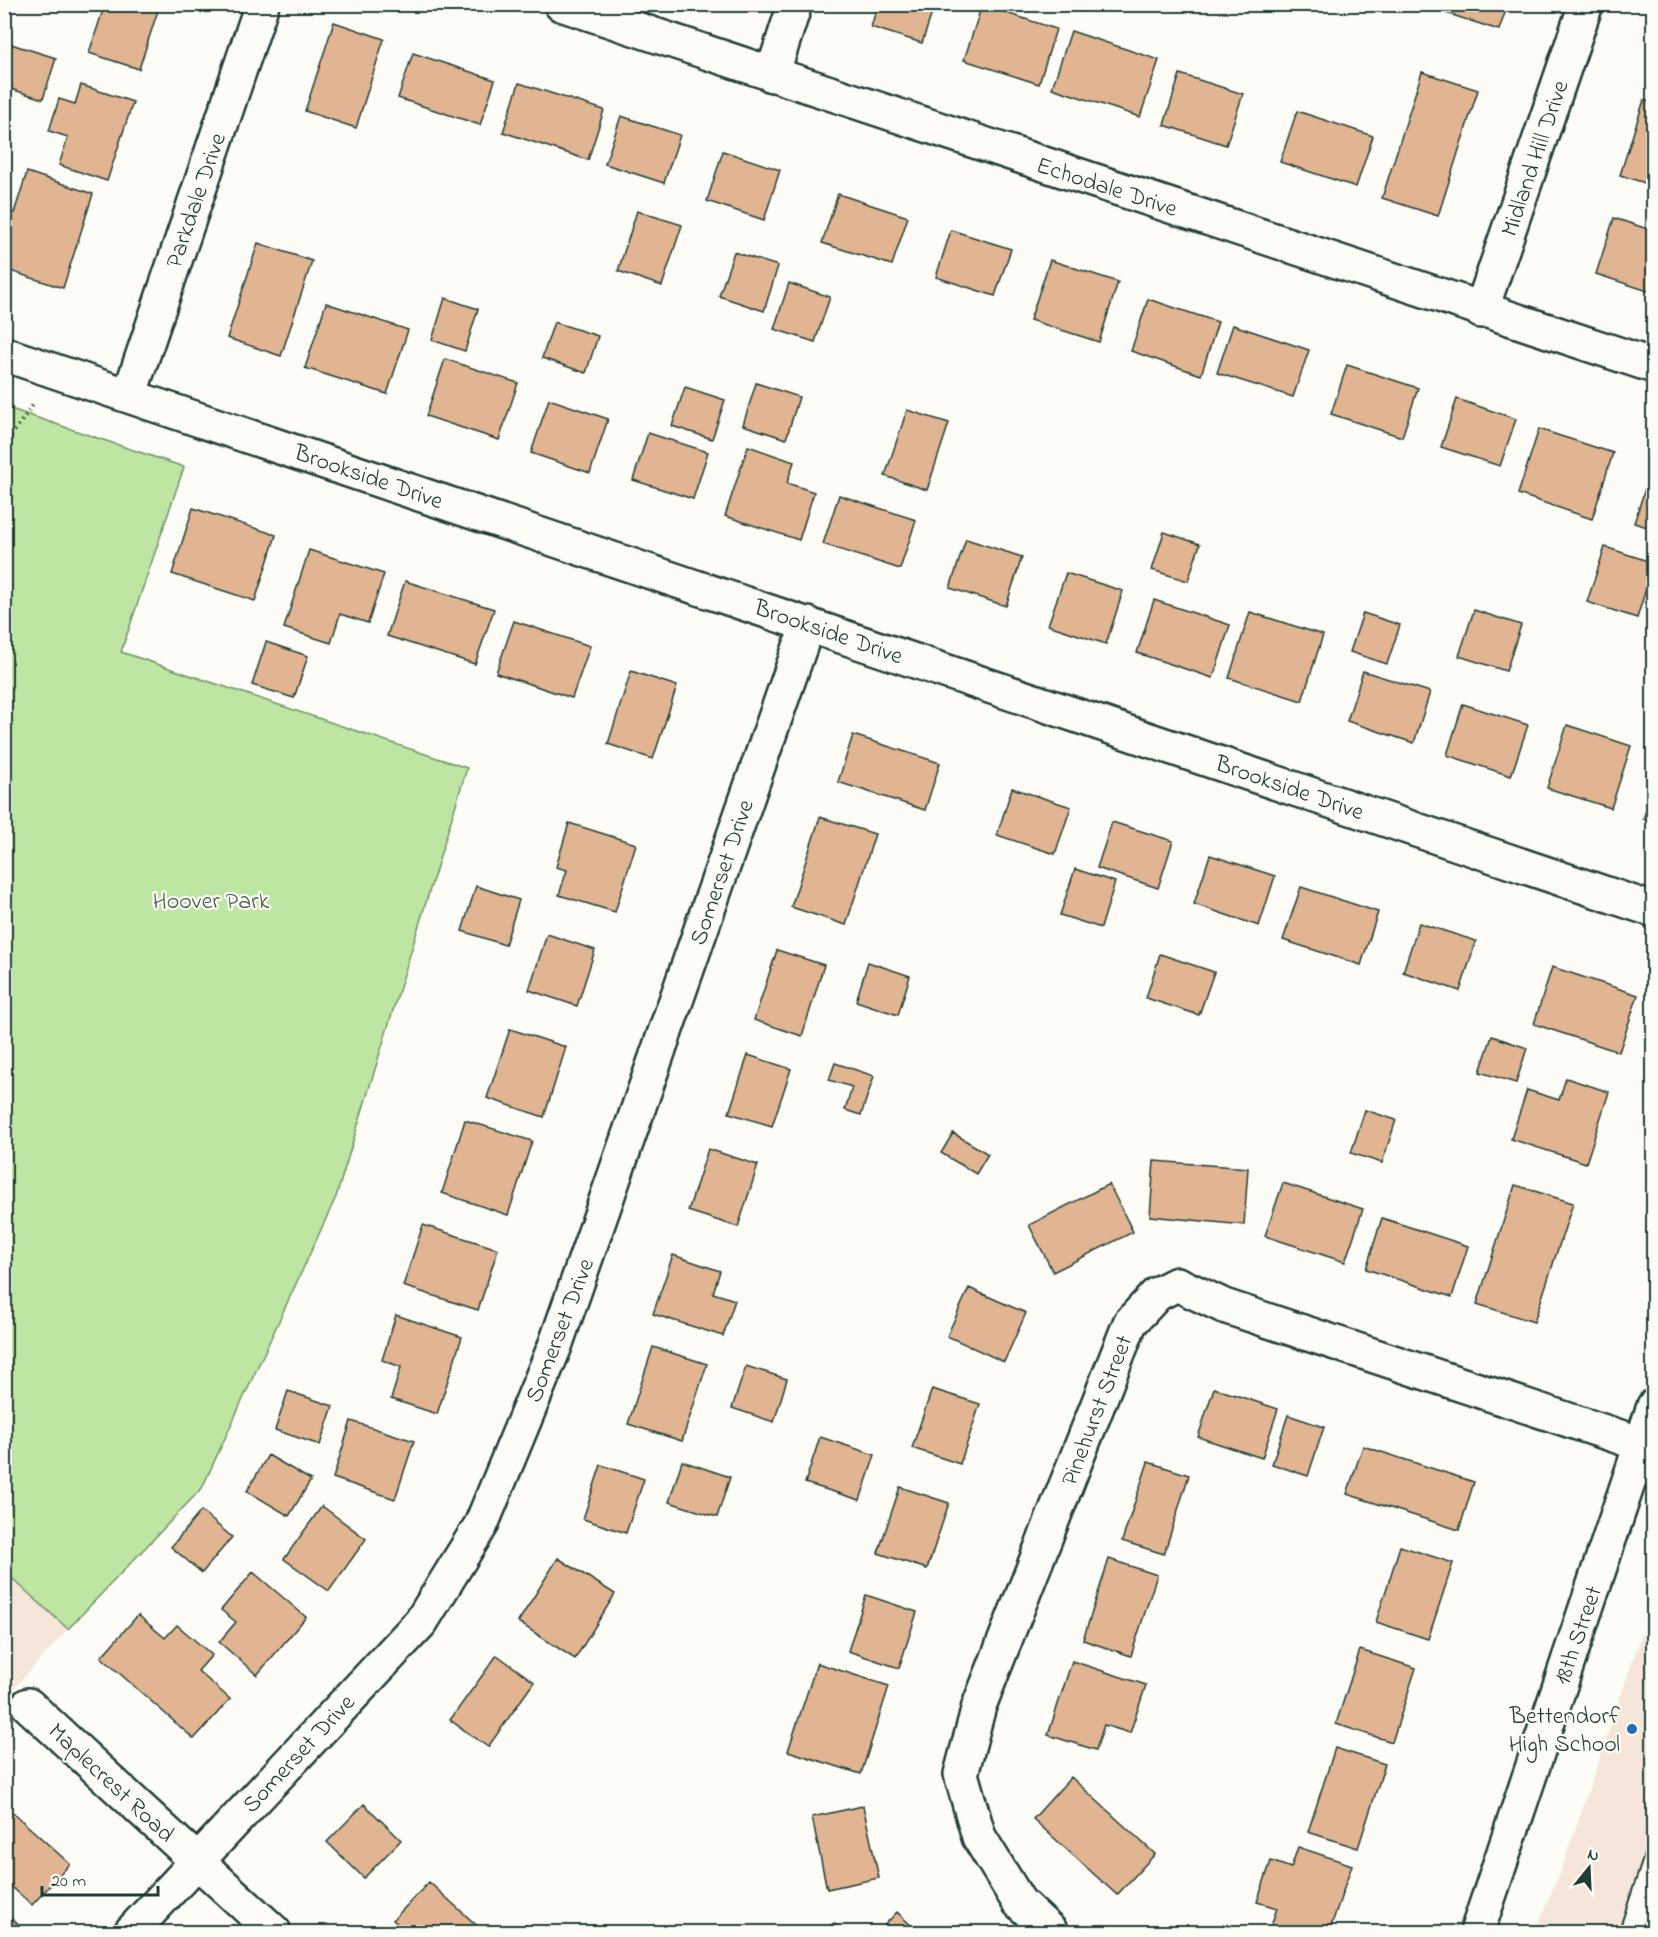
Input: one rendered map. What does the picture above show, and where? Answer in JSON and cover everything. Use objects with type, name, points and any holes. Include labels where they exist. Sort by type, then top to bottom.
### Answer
[{"type":"street","name":"Parkdale Drive","points":[[129,396],[262,4]]},
{"type":"street","name":"Echodale Drive","points":[[561,4],[1653,366]]},
{"type":"street","points":[[772,75],[795,4]]},
{"type":"street","name":"Midland Hill Drive","points":[[1481,310],[1586,4]]},
{"type":"street","name":"Brookside Drive","points":[[4,354],[1653,910]]},
{"type":"street","name":"Somerset Drive","points":[[131,1932],[421,1622],[481,1525],[555,1346],[808,624]]},
{"type":"street","name":"Pinehurst Street","points":[[1050,1932],[1019,1902],[979,1837],[961,1774],[979,1706],[1130,1323],[1157,1294],[1177,1284],[1224,1306],[1641,1444]]},
{"type":"street","name":"18th Street","points":[[1477,1932],[1653,1406]]},
{"type":"street","name":"Maplecrest Road","points":[[28,1705],[274,1932]]},
{"type":"lane","points":[[1630,1932],[1653,1860]]},
{"type":"path","points":[[4,446],[58,372]]},
{"type":"shaded area","points":[[5,1571],[68,1629],[4,1698]]},
{"type":"shaded area","name":"Bettendorf High School","points":[[1653,1601],[1653,1932],[1535,1932],[1566,1857]]},
{"type":"green space","name":"Hoover Park","points":[[5,407],[184,467],[121,652],[467,768],[336,1197],[202,1488],[68,1629],[4,1571]]},
{"type":"building","points":[[105,4],[160,4],[139,69],[89,53]]},
{"type":"building","points":[[878,4],[935,4],[922,43],[871,27]]},
{"type":"building","points":[[1448,4],[1508,4],[1499,30],[1446,13]]},
{"type":"building","points":[[982,5],[1056,29],[1039,84],[964,60]]},
{"type":"building","points":[[334,22],[384,39],[356,128],[305,111]]},
{"type":"building","points":[[1071,31],[1159,60],[1140,117],[1052,88]]},
{"type":"building","points":[[11,44],[56,58],[43,99],[4,87],[4,63]]},
{"type":"building","points":[[413,53],[495,80],[480,125],[398,98]]},
{"type":"building","points":[[1422,72],[1478,90],[1438,216],[1382,198]]},
{"type":"building","points":[[1180,74],[1243,94],[1226,145],[1164,125]]},
{"type":"building","points":[[519,83],[604,110],[588,160],[503,132]]},
{"type":"building","points":[[81,85],[133,102],[107,181],[59,165],[68,137],[49,131],[59,99],[75,104]]},
{"type":"building","points":[[1644,100],[1654,103],[1654,186],[1620,175]]},
{"type":"building","points":[[1297,111],[1373,136],[1356,187],[1280,162]]},
{"type":"building","points":[[621,116],[680,135],[664,183],[605,164]]},
{"type":"building","points":[[723,151],[780,170],[764,220],[707,201]]},
{"type":"building","points":[[27,172],[93,194],[63,288],[4,269],[4,210],[14,213]]},
{"type":"building","points":[[838,194],[908,217],[892,265],[822,243]]},
{"type":"building","points":[[637,211],[682,225],[662,286],[618,271]]},
{"type":"building","points":[[1614,218],[1654,231],[1654,293],[1596,274]]},
{"type":"building","points":[[951,230],[1011,249],[995,296],[936,277]]},
{"type":"building","points":[[258,243],[312,261],[281,356],[227,338]]},
{"type":"building","points":[[734,252],[778,266],[764,311],[719,296]]},
{"type":"building","points":[[1050,260],[1118,282],[1099,342],[1030,320]]},
{"type":"building","points":[[789,283],[830,297],[815,342],[774,329]]},
{"type":"building","points":[[445,298],[478,309],[465,351],[432,340]]},
{"type":"building","points":[[1148,299],[1218,322],[1201,375],[1131,351]]},
{"type":"building","points":[[326,303],[408,330],[387,394],[305,368]]},
{"type":"building","points":[[554,322],[598,336],[586,373],[542,358]]},
{"type":"building","points":[[1233,325],[1309,350],[1293,397],[1217,373]]},
{"type":"building","points":[[445,359],[518,383],[499,440],[426,416]]},
{"type":"building","points":[[1347,365],[1418,388],[1402,437],[1331,414]]},
{"type":"building","points":[[756,383],[799,397],[786,439],[743,425]]},
{"type":"building","points":[[685,387],[725,400],[712,439],[672,426]]},
{"type":"building","points":[[549,399],[608,419],[590,473],[531,453]]},
{"type":"building","points":[[1457,399],[1516,419],[1500,466],[1441,447]]},
{"type":"building","points":[[907,410],[949,423],[927,490],[885,476]]},
{"type":"building","points":[[1539,429],[1613,453],[1592,519],[1518,494]]},
{"type":"building","points":[[648,433],[708,452],[693,499],[633,480]]},
{"type":"building","points":[[748,446],[794,462],[787,483],[814,492],[799,540],[725,516]]},
{"type":"building","points":[[1652,467],[1654,467],[1654,529],[1634,523]]},
{"type":"building","points":[[839,495],[916,520],[900,569],[823,544]]},
{"type":"building","points":[[193,508],[276,535],[255,601],[172,574]]},
{"type":"building","points":[[1164,532],[1200,544],[1188,581],[1152,570]]},
{"type":"building","points":[[966,539],[1022,557],[1006,606],[950,588]]},
{"type":"building","points":[[1605,547],[1654,563],[1637,618],[1587,602]]},
{"type":"building","points":[[309,550],[384,574],[368,623],[340,614],[331,643],[284,628]]},
{"type":"building","points":[[1066,573],[1123,591],[1106,644],[1048,625]]},
{"type":"building","points":[[405,581],[494,609],[475,664],[387,636]]},
{"type":"building","points":[[1154,600],[1230,625],[1213,678],[1137,653]]},
{"type":"building","points":[[1474,610],[1521,625],[1506,671],[1459,656]]},
{"type":"building","points":[[1250,612],[1323,635],[1302,701],[1229,678]]},
{"type":"building","points":[[1363,613],[1400,625],[1387,664],[1350,652]]},
{"type":"building","points":[[514,621],[590,646],[572,698],[496,673]]},
{"type":"building","points":[[266,642],[308,656],[294,698],[252,685]]},
{"type":"building","points":[[631,671],[677,686],[653,759],[608,744]]},
{"type":"building","points":[[1363,671],[1430,692],[1414,743],[1347,721]]},
{"type":"building","points":[[1463,704],[1528,725],[1511,776],[1447,755]]},
{"type":"building","points":[[1567,725],[1631,746],[1611,808],[1547,788]]},
{"type":"building","points":[[853,735],[940,763],[925,810],[838,782]]},
{"type":"building","points":[[1012,788],[1071,807],[1055,854],[997,835]]},
{"type":"building","points":[[1654,788],[1654,822],[1643,819]]},
{"type":"building","points":[[820,817],[875,834],[846,925],[791,907]]},
{"type":"building","points":[[1112,822],[1173,841],[1158,888],[1097,868]]},
{"type":"building","points":[[569,823],[636,844],[615,912],[559,895],[567,870],[556,867]]},
{"type":"building","points":[[1210,855],[1275,876],[1259,926],[1194,904]]},
{"type":"building","points":[[1075,869],[1115,882],[1101,928],[1060,915]]},
{"type":"building","points":[[476,886],[519,900],[505,945],[462,931]]},
{"type":"building","points":[[1301,887],[1378,912],[1361,965],[1283,940]]},
{"type":"building","points":[[1419,923],[1476,941],[1460,991],[1403,972]]},
{"type":"building","points":[[547,934],[595,950],[577,1006],[529,990]]},
{"type":"building","points":[[777,950],[824,965],[802,1036],[754,1020]]},
{"type":"building","points":[[1160,954],[1214,972],[1199,1015],[1146,998]]},
{"type":"building","points":[[868,962],[910,976],[898,1015],[856,1001]]},
{"type":"building","points":[[1552,967],[1638,995],[1619,1052],[1534,1024]]},
{"type":"building","points":[[510,1029],[566,1047],[544,1117],[487,1098]]},
{"type":"building","points":[[1492,1036],[1527,1048],[1516,1083],[1480,1072]]},
{"type":"building","points":[[748,1055],[791,1069],[772,1126],[729,1113]]},
{"type":"building","points":[[835,1063],[874,1076],[861,1115],[845,1110],[852,1087],[829,1080]]},
{"type":"building","points":[[1566,1078],[1609,1092],[1586,1163],[1511,1139],[1527,1090],[1559,1100]]},
{"type":"building","points":[[1365,1110],[1396,1120],[1382,1163],[1351,1153]]},
{"type":"building","points":[[465,1120],[532,1141],[508,1215],[442,1193]]},
{"type":"building","points":[[953,1133],[988,1154],[976,1174],[941,1153]]},
{"type":"building","points":[[708,1149],[758,1165],[738,1227],[688,1211]]},
{"type":"building","points":[[1154,1161],[1248,1168],[1244,1225],[1150,1216]]},
{"type":"building","points":[[1283,1183],[1363,1209],[1345,1262],[1265,1236]]},
{"type":"building","points":[[1109,1184],[1133,1232],[1053,1272],[1029,1225]]},
{"type":"building","points":[[1515,1185],[1573,1203],[1534,1322],[1477,1304]]},
{"type":"building","points":[[1382,1218],[1468,1246],[1452,1297],[1366,1269]]},
{"type":"building","points":[[423,1225],[498,1249],[478,1310],[403,1286]]},
{"type":"building","points":[[673,1255],[720,1271],[713,1293],[735,1300],[723,1336],[653,1314]]},
{"type":"building","points":[[969,1288],[1026,1313],[1004,1362],[947,1336]]},
{"type":"building","points":[[396,1315],[462,1337],[437,1414],[391,1399],[401,1367],[382,1360]]},
{"type":"building","points":[[653,1347],[707,1364],[682,1441],[628,1424]]},
{"type":"building","points":[[746,1366],[787,1379],[774,1422],[732,1408]]},
{"type":"building","points":[[1214,1388],[1278,1409],[1262,1458],[1198,1437]]},
{"type":"building","points":[[932,1389],[980,1404],[960,1464],[912,1448]]},
{"type":"building","points":[[288,1391],[333,1406],[320,1445],[275,1430]]},
{"type":"building","points":[[1288,1415],[1324,1427],[1308,1476],[1272,1464]]},
{"type":"building","points":[[351,1421],[414,1441],[395,1499],[333,1478]]},
{"type":"building","points":[[820,1437],[875,1455],[860,1500],[805,1483]]},
{"type":"building","points":[[1363,1446],[1474,1482],[1459,1530],[1347,1494]]},
{"type":"building","points":[[268,1455],[311,1480],[289,1516],[247,1491]]},
{"type":"building","points":[[682,1461],[730,1477],[717,1517],[669,1502]]},
{"type":"building","points":[[1148,1462],[1189,1475],[1164,1554],[1122,1541]]},
{"type":"building","points":[[601,1465],[644,1479],[626,1533],[583,1519]]},
{"type":"building","points":[[900,1487],[949,1503],[927,1569],[878,1553]]},
{"type":"building","points":[[322,1506],[366,1539],[329,1591],[284,1559]]},
{"type":"building","points":[[201,1511],[232,1537],[202,1573],[171,1547]]},
{"type":"building","points":[[1400,1546],[1453,1563],[1428,1639],[1376,1622]]},
{"type":"building","points":[[558,1558],[615,1594],[575,1659],[518,1622]]},
{"type":"building","points":[[1109,1559],[1157,1575],[1131,1656],[1083,1640]]},
{"type":"building","points":[[253,1572],[306,1617],[257,1675],[219,1642],[236,1622],[221,1610]]},
{"type":"building","points":[[866,1595],[917,1612],[899,1668],[848,1651]]},
{"type":"building","points":[[138,1615],[165,1638],[177,1625],[212,1655],[198,1671],[230,1699],[194,1739],[101,1657]]},
{"type":"building","points":[[1360,1650],[1416,1668],[1392,1742],[1336,1724]]},
{"type":"building","points":[[497,1655],[534,1682],[488,1747],[450,1720]]},
{"type":"building","points":[[1072,1661],[1146,1685],[1130,1733],[1104,1725],[1096,1750],[1048,1735]]},
{"type":"building","points":[[817,1663],[889,1686],[861,1774],[788,1751]]},
{"type":"building","points":[[1335,1748],[1385,1764],[1358,1848],[1308,1832]]},
{"type":"building","points":[[1071,1777],[1155,1854],[1117,1895],[1033,1819]]},
{"type":"building","points":[[364,1804],[401,1840],[364,1878],[327,1842]]},
{"type":"building","points":[[863,1806],[879,1878],[827,1889],[812,1817]]},
{"type":"building","points":[[11,1811],[70,1864],[32,1905],[4,1880],[4,1817]]},
{"type":"building","points":[[1298,1847],[1352,1865],[1329,1932],[1269,1932],[1277,1908],[1257,1902],[1271,1861],[1291,1868]]},
{"type":"building","points":[[429,1882],[484,1932],[407,1932],[393,1920]]},
{"type":"building","points":[[897,1912],[918,1932],[878,1932]]},
{"type":"building","points":[[4,1913],[19,1925],[13,1932],[4,1932]]},
{"type":"building","points":[[834,1923],[842,1932],[822,1932]]},
{"type":"place","name":"Bettendorf High School","points":[[1632,1729]]}]
